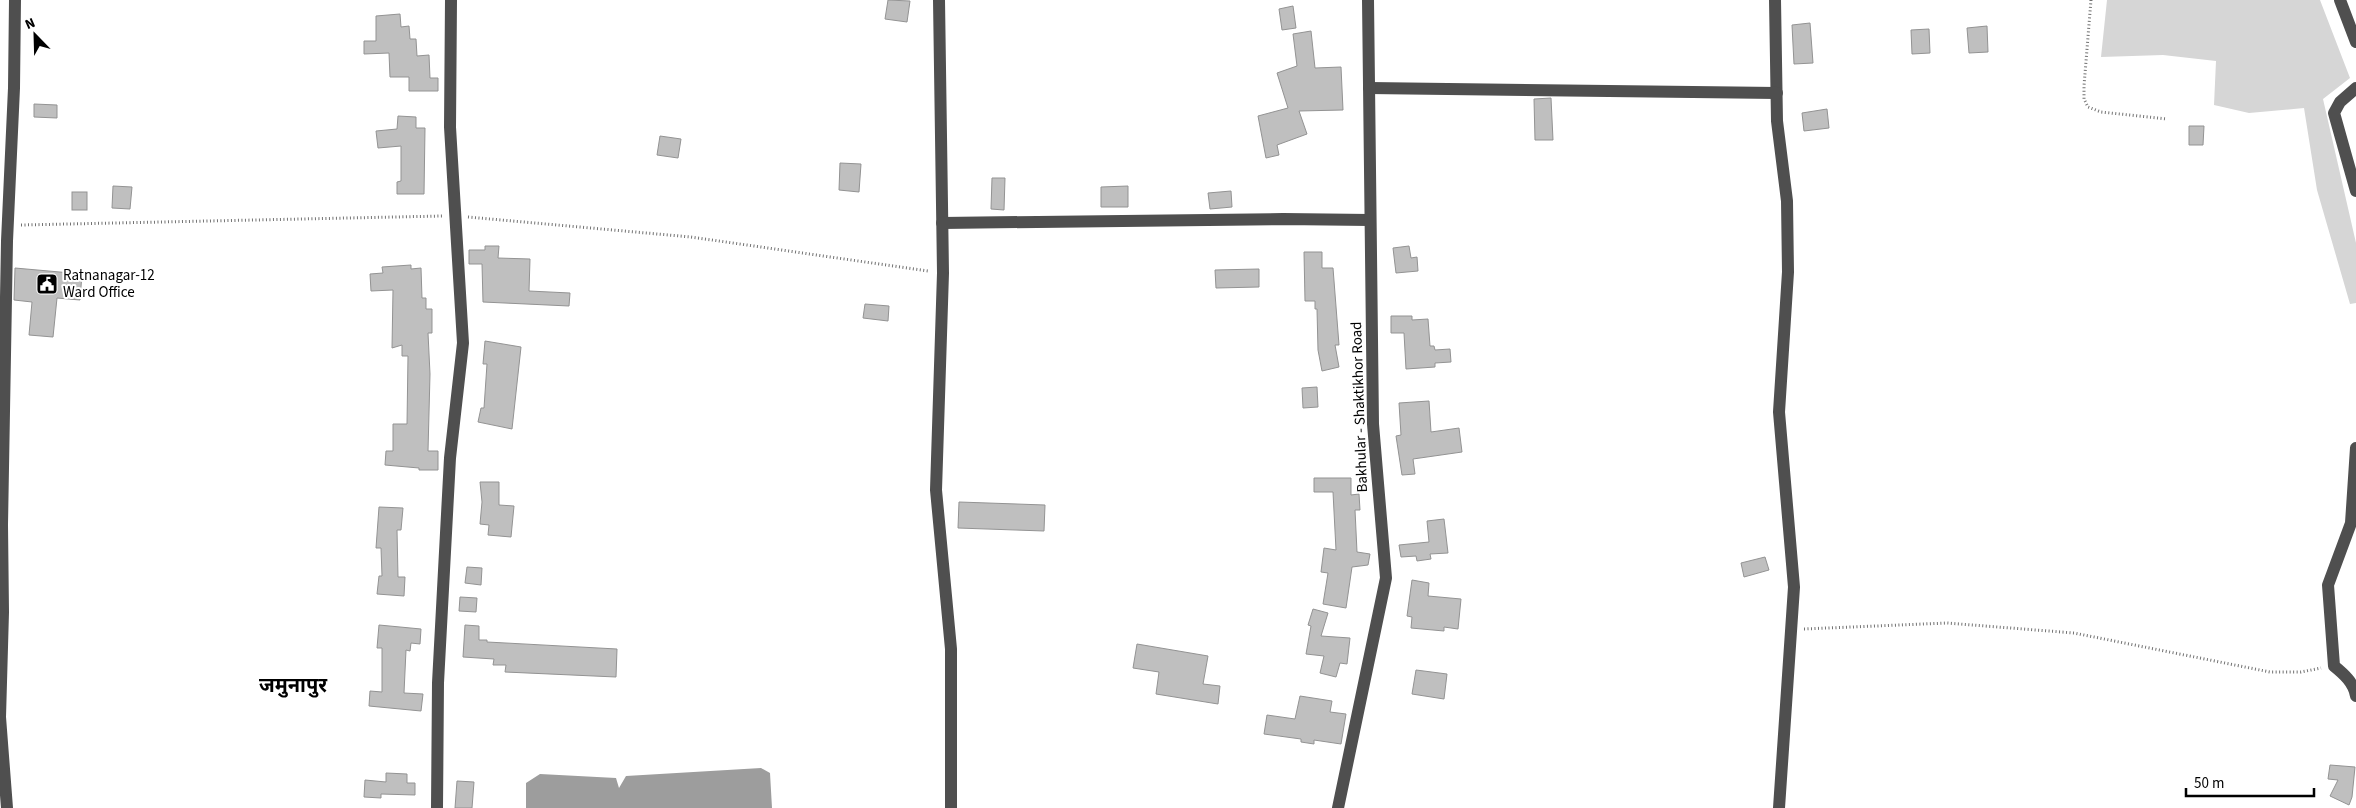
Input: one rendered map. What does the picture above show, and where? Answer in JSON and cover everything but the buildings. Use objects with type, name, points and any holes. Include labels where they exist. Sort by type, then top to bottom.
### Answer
[{"type":"street","points":[[7,808],[0,718],[3,612],[1,525],[15,0]]},
{"type":"street","points":[[437,808],[438,683],[450,458],[463,343],[450,127],[451,0]]},
{"type":"street","points":[[939,0],[943,273],[936,490],[950,649],[951,808]]},
{"type":"street","name":"Bakhular - Shaktikhor Road","points":[[1338,808],[1386,578],[1373,424],[1368,0]]},
{"type":"street","points":[[1775,0],[1777,121],[1787,201],[1788,272],[1778,412],[1794,587],[1779,808]]},
{"type":"street","points":[[2340,0],[2356,42]]},
{"type":"street","points":[[1369,88],[1777,93]]},
{"type":"street","points":[[2356,88],[2340,102],[2334,113],[2356,190]]},
{"type":"street","points":[[942,223],[1283,218],[1370,220]]},
{"type":"street","points":[[2356,448],[2351,523],[2328,585],[2334,666],[2345,674],[2355,689],[2356,696]]},
{"type":"path","points":[[2091,0],[2084,86],[2084,99],[2088,107],[2101,112],[2167,119]]},
{"type":"path","points":[[8,225],[455,216],[691,236],[943,273]]},
{"type":"path","points":[[1791,629],[1947,623],[2074,633],[2270,672],[2301,672],[2334,666]]},
{"type":"shaded area","points":[[2107,0],[2320,0],[2350,78],[2323,99],[2356,243],[2356,303],[2350,304],[2317,190],[2304,108],[2249,113],[2214,105],[2216,61],[2163,55],[2101,57]]},
{"type":"shaded area","points":[[761,768],[770,773],[772,808],[526,808],[526,783],[540,774],[616,778],[619,788],[626,776]]},
{"type":"place","name":"Ratnanagar-12 Ward Office","points":[[47,284]]},
{"type":"district","name":"जमुनापुर","points":[[293,685]]}]
